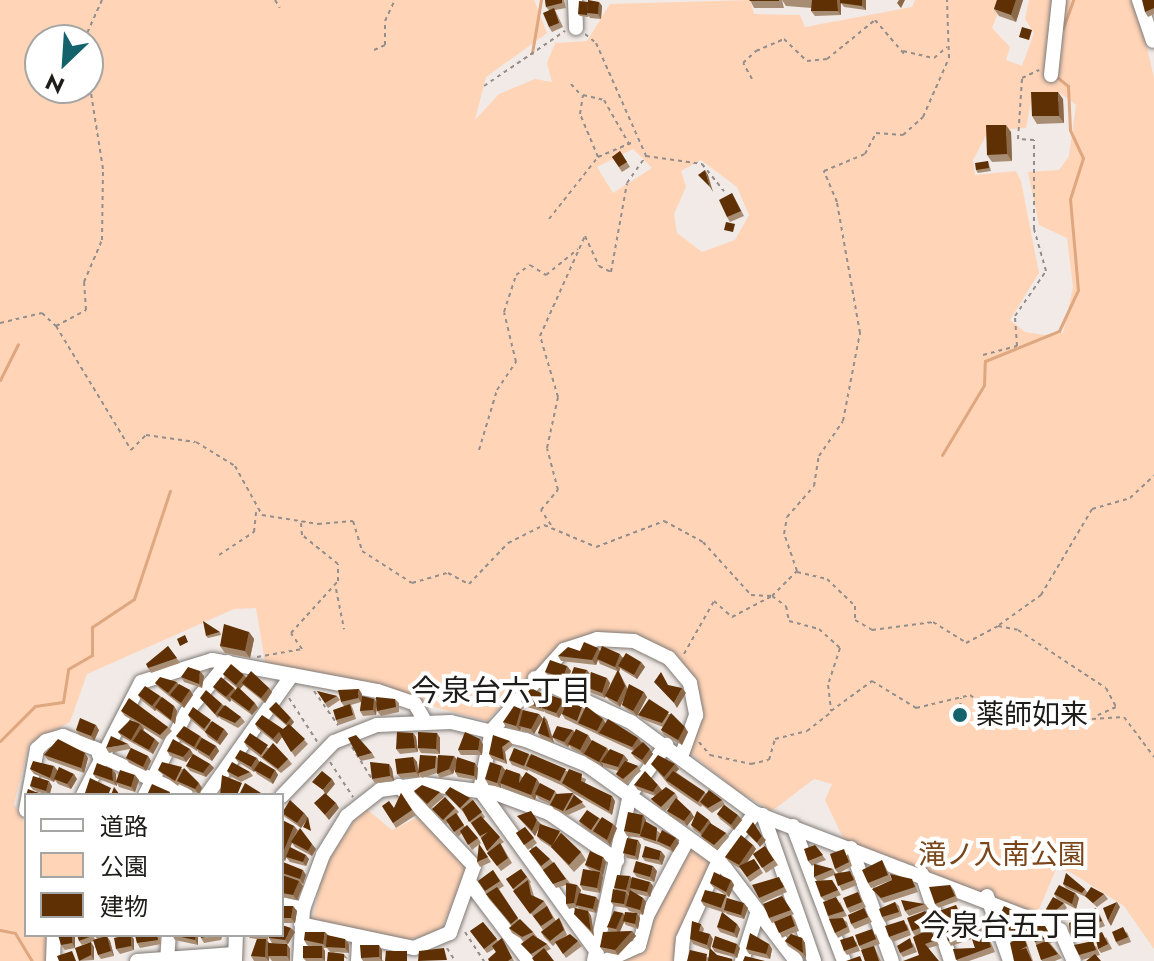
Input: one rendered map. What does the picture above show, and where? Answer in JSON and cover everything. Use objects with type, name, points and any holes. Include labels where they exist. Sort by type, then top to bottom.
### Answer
[{"type":"street","points":[[575,0],[576,28]]},
{"type":"street","points":[[1051,71],[1059,0]]},
{"type":"street","points":[[1139,0],[1153,41]]},
{"type":"street","points":[[599,958],[480,790],[492,730],[535,678],[564,650],[597,639],[634,641],[669,658],[694,694],[693,730],[681,757]]},
{"type":"street","points":[[84,793],[100,753],[141,682],[212,660],[402,699],[423,709],[425,721]]},
{"type":"street","points":[[146,793],[186,713],[228,662]]},
{"type":"street","points":[[208,793],[292,675]]},
{"type":"street","points":[[535,678],[584,696],[666,745],[759,814],[987,896],[1060,930],[1074,961]]},
{"type":"street","points":[[284,794],[345,736],[425,721],[492,730],[576,760],[719,860],[796,961]]},
{"type":"street","points":[[29,793],[37,749],[46,741],[63,736],[182,793]]},
{"type":"street","points":[[599,958],[630,795],[666,745]]},
{"type":"street","points":[[284,905],[302,917],[359,940],[414,954],[441,939],[457,920],[474,866],[465,852],[399,786]]},
{"type":"street","points":[[300,961],[302,917],[338,828],[369,796],[399,786],[480,790],[549,813],[617,860]]},
{"type":"street","points":[[681,961],[719,860],[759,814]]},
{"type":"street","points":[[759,814],[814,961]]},
{"type":"street","points":[[793,826],[844,961]]},
{"type":"street","points":[[599,958],[639,946],[647,916],[688,839]]},
{"type":"street","points":[[851,848],[892,961]]},
{"type":"street","points":[[922,874],[951,961]]},
{"type":"street","points":[[470,883],[529,961]]},
{"type":"street","points":[[987,896],[1010,961]]},
{"type":"street","points":[[742,961],[758,911]]},
{"type":"street","points":[[53,961],[54,937]]},
{"type":"street","points":[[167,958],[169,937]]},
{"type":"street","points":[[137,961],[235,958],[236,937]]},
{"type":"street","points":[[358,961],[359,940]]},
{"type":"path","points":[[91,24],[102,0]]},
{"type":"path","points":[[275,0],[280,8]]},
{"type":"path","points":[[374,50],[385,45],[395,0]]},
{"type":"path","points":[[797,571],[784,534],[787,517],[814,486],[819,456],[843,421],[860,333],[837,202],[824,171],[865,154],[876,133],[909,132],[938,92],[948,46],[947,0]]},
{"type":"path","points":[[752,79],[743,63],[756,51],[784,39],[807,61],[827,59],[875,20],[905,55]]},
{"type":"path","points":[[484,86],[576,28],[596,43],[635,142],[646,156],[702,164],[724,191]]},
{"type":"path","points":[[901,51],[934,58],[948,46]]},
{"type":"path","points":[[983,355],[1017,346],[1015,316],[1046,271],[1034,229],[1034,140],[1018,139],[1022,78],[1051,71]]},
{"type":"path","points":[[571,84],[582,96],[604,100],[629,144]]},
{"type":"path","points":[[582,96],[580,114],[598,157]]},
{"type":"path","points":[[56,326],[86,310],[84,282],[102,240],[103,169],[93,104]]},
{"type":"path","points":[[549,219],[598,157],[635,142]]},
{"type":"path","points":[[479,450],[497,390],[516,362],[504,312],[516,275],[530,265],[546,275],[588,238],[595,261],[611,272],[627,183],[646,156]]},
{"type":"path","points":[[579,249],[540,336],[558,397],[547,448],[558,490],[541,510],[551,525],[596,547],[631,528],[670,523],[703,542],[751,595],[772,596],[786,606],[789,621],[819,629],[840,648],[828,685],[831,711]]},
{"type":"path","points":[[0,323],[29,312],[56,326],[121,443],[131,450],[146,435],[166,433],[196,442],[235,466],[256,511],[254,532],[219,555]]},
{"type":"path","points":[[797,571],[827,579],[855,606],[855,620],[872,630],[933,622],[966,643],[998,626],[1041,595],[1092,509],[1130,498],[1154,476]]},
{"type":"path","points":[[256,511],[301,522],[329,524],[353,521],[369,559],[423,584],[448,573],[469,584],[520,534],[551,525]]},
{"type":"path","points":[[301,522],[302,535],[338,564],[335,588],[344,629]]},
{"type":"path","points":[[669,658],[695,644],[714,601],[732,617],[772,596],[797,571]]},
{"type":"path","points":[[254,661],[264,650],[302,649],[291,633],[335,588]]},
{"type":"path","points":[[998,626],[1067,656],[1106,688],[1116,707],[1098,716]]},
{"type":"path","points":[[693,730],[701,751],[751,764],[769,760],[775,739],[807,731],[872,681],[916,708],[962,697],[1076,720],[1098,716],[1124,717],[1154,757]]},
{"type":"path","points":[[959,715],[962,697]]},
{"type":"path","points":[[457,920],[484,961]]},
{"type":"path","points":[[441,939],[455,961]]},
{"type":"green space","name":"滝ノ入南公園","points":[[0,0],[534,0],[547,33],[486,77],[475,120],[499,94],[535,79],[552,82],[547,63],[555,43],[587,41],[610,4],[750,0],[754,14],[800,15],[805,27],[912,7],[915,0],[1003,0],[992,28],[1010,47],[1006,60],[1022,66],[1034,33],[1025,19],[1029,0],[1136,0],[1154,78],[1154,949],[1124,906],[1070,872],[1056,869],[1037,914],[844,840],[825,800],[832,784],[814,779],[772,811],[736,790],[689,752],[699,715],[692,680],[629,637],[547,660],[487,721],[265,662],[256,608],[234,609],[87,674],[70,722],[29,745],[14,804],[24,822],[24,937],[48,937],[46,961],[0,961]],"holes":[[[1060,93],[1076,105],[1069,156],[1059,170],[1028,172],[1039,225],[1067,238],[1073,287],[1063,333],[1045,335],[1025,332],[1010,320],[1039,273],[1021,181],[1016,171],[975,175],[973,160],[989,130],[1026,128],[1032,97]],[[633,149],[652,168],[613,193],[597,167]],[[701,160],[737,187],[749,215],[735,240],[702,252],[677,233],[674,214],[686,187],[681,171]]]},
{"type":"green space","points":[[364,807],[392,830],[422,815],[460,854],[467,870],[440,933],[395,942],[312,923],[324,865]]},
{"type":"green space","points":[[692,847],[711,865],[675,961],[621,961]]},
{"type":"building","points":[[545,0],[562,0],[562,3],[546,7]]},
{"type":"building","points":[[588,0],[599,2],[598,14],[587,13]]},
{"type":"building","points":[[812,0],[837,0],[838,11],[811,11]]},
{"type":"building","points":[[840,0],[862,0],[862,6],[840,3]]},
{"type":"building","points":[[997,0],[1016,0],[1011,15],[994,9]]},
{"type":"building","points":[[1142,0],[1154,0],[1154,8],[1145,12]]},
{"type":"building","points":[[579,1],[588,2],[587,15],[578,14]]},
{"type":"building","points":[[554,8],[559,23],[549,27],[543,13]]},
{"type":"building","points":[[1022,27],[1032,30],[1029,40],[1019,37]]},
{"type":"building","points":[[1031,92],[1058,92],[1059,116],[1032,116]]},
{"type":"building","points":[[986,125],[1006,125],[1007,154],[987,155]]},
{"type":"building","points":[[620,151],[627,162],[619,167],[612,157]]},
{"type":"building","points":[[988,161],[989,168],[976,170],[975,163]]},
{"type":"building","points":[[705,170],[710,187],[698,175]]},
{"type":"building","points":[[732,193],[741,211],[727,217],[719,200]]},
{"type":"building","points":[[726,222],[735,224],[733,232],[724,230]]},
{"type":"building","points":[[203,621],[220,632],[206,636]]},
{"type":"building","points":[[224,624],[249,632],[245,651],[220,646]]},
{"type":"building","points":[[185,635],[188,642],[180,646],[177,639]]},
{"type":"building","points":[[584,642],[598,648],[592,660],[558,656],[568,647],[580,651]]},
{"type":"building","points":[[168,646],[177,658],[148,668],[146,664]]},
{"type":"building","points":[[602,646],[620,654],[615,667],[597,659]]},
{"type":"building","points":[[626,653],[641,662],[634,675],[618,666]]},
{"type":"building","points":[[550,660],[567,666],[563,678],[545,672]]},
{"type":"building","points":[[231,664],[244,675],[236,685],[223,674]]},
{"type":"building","points":[[188,667],[200,671],[199,684],[181,677]]},
{"type":"building","points":[[574,667],[587,670],[581,683],[569,680]]},
{"type":"building","points":[[618,670],[625,686],[617,702],[605,696]]},
{"type":"building","points":[[251,671],[269,688],[261,698],[242,683]]},
{"type":"building","points":[[591,672],[607,678],[602,693],[586,687]]},
{"type":"building","points":[[661,672],[668,685],[682,688],[674,703],[654,682]]},
{"type":"building","points":[[160,677],[177,682],[168,693],[155,683]]},
{"type":"building","points":[[221,677],[234,688],[226,697],[213,687]]},
{"type":"building","points":[[179,684],[190,690],[181,703],[170,695]]},
{"type":"building","points":[[629,684],[644,692],[633,711],[622,705]]},
{"type":"building","points":[[145,686],[160,696],[152,706],[138,695]]},
{"type":"building","points":[[238,687],[255,703],[249,711],[230,697]]},
{"type":"building","points":[[531,688],[545,695],[541,708],[521,701]]},
{"type":"building","points":[[359,689],[358,698],[341,702],[338,690]]},
{"type":"building","points":[[206,690],[222,704],[215,714],[200,698]]},
{"type":"building","points":[[317,691],[337,696],[325,703]]},
{"type":"building","points":[[547,694],[564,700],[556,713],[542,708]]},
{"type":"building","points":[[362,696],[374,699],[373,710],[360,711]]},
{"type":"building","points":[[162,697],[174,706],[171,720],[155,707]]},
{"type":"building","points":[[376,697],[395,699],[396,707],[377,711]]},
{"type":"building","points":[[129,698],[168,727],[160,735],[121,711]]},
{"type":"building","points":[[649,699],[669,712],[662,723],[638,715]]},
{"type":"building","points":[[567,701],[582,707],[577,721],[562,714]]},
{"type":"building","points":[[276,702],[291,718],[286,724],[269,709]]},
{"type":"building","points":[[350,704],[353,715],[336,720],[333,710]]},
{"type":"building","points":[[225,705],[241,717],[235,723],[217,715]]},
{"type":"building","points":[[514,706],[521,709],[516,726],[503,722]]},
{"type":"building","points":[[586,706],[603,719],[597,731],[578,723]]},
{"type":"building","points":[[193,707],[211,720],[204,729],[188,715]]},
{"type":"building","points":[[523,710],[539,714],[531,729],[519,726]]},
{"type":"building","points":[[671,713],[685,727],[678,740],[661,730]]},
{"type":"building","points":[[262,715],[283,729],[289,724],[305,739],[291,752],[279,732],[273,739],[255,724]]},
{"type":"building","points":[[544,716],[550,738],[538,733]]},
{"type":"building","points":[[80,718],[96,725],[91,736],[76,730]]},
{"type":"building","points":[[608,719],[638,738],[632,747],[599,733]]},
{"type":"building","points":[[130,720],[140,724],[131,740],[118,732]]},
{"type":"building","points":[[212,721],[224,729],[217,741],[205,732]]},
{"type":"building","points":[[184,726],[200,736],[194,747],[176,736]]},
{"type":"building","points":[[557,726],[573,730],[564,742],[552,737]]},
{"type":"building","points":[[141,729],[155,739],[149,750],[133,741]]},
{"type":"building","points":[[576,729],[588,735],[580,750],[568,744]]},
{"type":"building","points":[[397,732],[413,733],[415,748],[396,749]]},
{"type":"building","points":[[418,732],[437,733],[436,749],[418,748]]},
{"type":"building","points":[[465,732],[480,739],[478,750],[458,750]]},
{"type":"building","points":[[250,733],[268,745],[261,755],[244,742]]},
{"type":"building","points":[[356,735],[372,753],[358,757],[348,738]]},
{"type":"building","points":[[493,735],[510,741],[502,747],[504,760],[489,754]]},
{"type":"building","points":[[111,736],[128,744],[106,748]]},
{"type":"building","points":[[202,738],[216,746],[209,756],[196,748]]},
{"type":"building","points":[[58,739],[85,753],[81,768],[44,755]]},
{"type":"building","points":[[173,739],[190,749],[183,757],[167,751]]},
{"type":"building","points":[[592,740],[607,748],[599,762],[584,754]]},
{"type":"building","points":[[643,742],[650,749],[642,760],[631,753]]},
{"type":"building","points":[[273,743],[288,759],[278,769],[262,757]]},
{"type":"building","points":[[131,748],[148,756],[143,767],[126,758]]},
{"type":"building","points":[[514,748],[529,754],[524,766],[509,760]]},
{"type":"building","points":[[610,749],[624,755],[618,767],[601,762]]},
{"type":"building","points":[[240,750],[257,758],[251,767],[235,758]]},
{"type":"building","points":[[193,754],[210,764],[203,773],[186,766]]},
{"type":"building","points":[[531,754],[566,769],[560,781],[526,766]]},
{"type":"building","points":[[420,755],[436,756],[435,768],[418,773]]},
{"type":"building","points":[[438,755],[454,756],[449,769],[437,774]]},
{"type":"building","points":[[658,755],[675,764],[664,777],[651,764]]},
{"type":"building","points":[[413,757],[416,772],[397,774],[395,759]]},
{"type":"building","points":[[457,757],[475,763],[474,776],[455,772]]},
{"type":"building","points":[[33,761],[54,766],[50,778],[30,769]]},
{"type":"building","points":[[260,761],[275,770],[270,779],[254,770]]},
{"type":"building","points":[[625,761],[638,766],[623,779],[616,774]]},
{"type":"building","points":[[162,762],[182,767],[175,781],[158,770]]},
{"type":"building","points":[[232,762],[250,772],[238,777],[227,771]]},
{"type":"building","points":[[370,762],[389,764],[390,776],[372,779]]},
{"type":"building","points":[[490,762],[502,766],[497,783],[485,779]]},
{"type":"building","points":[[97,763],[112,769],[113,781],[93,774]]},
{"type":"building","points":[[59,767],[74,774],[67,784],[54,779]]},
{"type":"building","points":[[184,768],[199,783],[195,789],[177,781]]},
{"type":"building","points":[[506,769],[520,774],[519,783],[526,772],[537,779],[531,795],[500,783]]},
{"type":"building","points":[[569,769],[582,774],[581,781],[612,796],[609,811],[562,783]]},
{"type":"building","points":[[120,770],[135,775],[131,787],[116,782]]},
{"type":"building","points":[[322,771],[332,779],[323,790],[312,782]]},
{"type":"building","points":[[645,771],[658,785],[653,792],[634,785]]},
{"type":"building","points":[[673,771],[705,792],[698,802],[666,780]]},
{"type":"building","points":[[222,775],[242,783],[238,793],[220,793]]},
{"type":"building","points":[[33,776],[49,781],[46,791],[30,786]]},
{"type":"building","points":[[90,778],[111,788],[109,793],[85,793]]},
{"type":"building","points":[[245,783],[261,793],[240,793]]},
{"type":"building","points":[[540,783],[555,791],[550,801],[535,794]]},
{"type":"building","points":[[152,784],[170,792],[170,793],[148,793]]},
{"type":"building","points":[[422,785],[440,792],[427,804],[414,791]]},
{"type":"building","points":[[450,787],[470,798],[460,808],[445,793]]},
{"type":"building","points":[[666,787],[675,793],[661,807],[651,799]]},
{"type":"building","points":[[709,790],[722,800],[708,808],[700,802]]},
{"type":"building","points":[[325,793],[336,803],[325,815],[314,803]]},
{"type":"building","points":[[401,793],[412,810],[393,823],[382,806],[389,801],[394,808]]},
{"type":"building","points":[[573,793],[563,811],[550,805],[556,794]]},
{"type":"building","points":[[574,795],[583,802],[565,811]]},
{"type":"building","points":[[445,797],[455,808],[443,820],[432,809]]},
{"type":"building","points":[[676,798],[691,812],[684,821],[667,811]]},
{"type":"building","points":[[290,800],[304,813],[297,823],[284,814]]},
{"type":"building","points":[[473,800],[482,812],[469,822],[462,809]]},
{"type":"building","points":[[724,805],[738,815],[731,825],[717,814]]},
{"type":"building","points":[[587,810],[599,818],[591,830],[579,821]]},
{"type":"building","points":[[531,811],[537,820],[532,831],[517,816]]},
{"type":"building","points":[[697,811],[709,820],[700,832],[691,825]]},
{"type":"building","points":[[628,812],[643,815],[640,834],[624,831]]},
{"type":"building","points":[[456,813],[464,825],[454,832],[446,820]]},
{"type":"building","points":[[481,816],[500,837],[487,851],[481,838],[488,832],[480,836],[471,823]]},
{"type":"building","points":[[308,817],[311,831],[303,827]]},
{"type":"building","points":[[602,817],[613,824],[607,840],[593,831]]},
{"type":"building","points":[[284,821],[294,826],[284,850]]},
{"type":"building","points":[[645,821],[657,828],[656,841],[640,836]]},
{"type":"building","points":[[753,822],[762,836],[757,843],[746,832]]},
{"type":"building","points":[[710,823],[726,833],[714,845],[701,836]]},
{"type":"building","points":[[540,824],[560,831],[552,846],[537,836]]},
{"type":"building","points":[[467,825],[478,838],[468,845],[460,831]]},
{"type":"building","points":[[525,827],[534,838],[524,845],[516,833]]},
{"type":"building","points":[[300,828],[312,844],[308,851],[291,842]]},
{"type":"building","points":[[662,830],[676,838],[670,847],[657,841]]},
{"type":"building","points":[[561,833],[581,852],[569,865],[551,847]]},
{"type":"building","points":[[741,835],[753,845],[739,865],[725,857]]},
{"type":"building","points":[[627,838],[638,840],[635,856],[623,853]]},
{"type":"building","points":[[500,843],[508,858],[497,866],[487,853]]},
{"type":"building","points":[[479,844],[488,857],[477,862]]},
{"type":"building","points":[[815,845],[823,855],[808,861],[804,849]]},
{"type":"building","points":[[536,846],[550,859],[541,866],[529,851]]},
{"type":"building","points":[[645,846],[661,851],[659,860],[642,857]]},
{"type":"building","points":[[765,846],[774,860],[762,868],[753,854]]},
{"type":"building","points":[[290,847],[306,855],[303,862],[286,857]]},
{"type":"building","points":[[844,849],[849,862],[835,869],[830,854]]},
{"type":"building","points":[[590,851],[603,857],[600,871],[585,865]]},
{"type":"building","points":[[754,859],[760,868],[747,877],[739,866]]},
{"type":"building","points":[[882,860],[888,875],[868,883],[862,870]]},
{"type":"building","points":[[636,861],[653,866],[650,877],[633,872]]},
{"type":"building","points":[[284,862],[303,870],[300,879],[284,874]]},
{"type":"building","points":[[554,862],[566,879],[553,884],[543,870]]},
{"type":"building","points":[[814,864],[833,869],[814,877]]},
{"type":"building","points":[[521,869],[527,877],[513,889],[506,879]]},
{"type":"building","points":[[583,869],[600,872],[597,888],[580,885]]},
{"type":"building","points":[[493,870],[500,881],[485,891],[478,881]]},
{"type":"building","points":[[850,871],[854,880],[838,886],[834,874]]},
{"type":"building","points":[[714,872],[731,880],[726,892],[710,883]]},
{"type":"building","points":[[1066,873],[1085,889],[1082,893],[1063,884]]},
{"type":"building","points":[[890,874],[912,879],[915,887],[881,898],[872,889],[892,880]]},
{"type":"building","points":[[617,875],[630,876],[626,890],[614,888]]},
{"type":"building","points":[[284,876],[299,881],[293,895],[284,893]]},
{"type":"building","points":[[632,877],[650,882],[647,892],[630,888]]},
{"type":"building","points":[[779,877],[784,887],[759,898],[752,885]]},
{"type":"building","points":[[528,880],[531,895],[544,901],[530,914],[513,891]]},
{"type":"building","points":[[832,880],[838,890],[821,897],[815,881]]},
{"type":"building","points":[[566,883],[577,885],[574,903],[566,904]]},
{"type":"building","points":[[950,885],[955,896],[935,904],[929,887]]},
{"type":"building","points":[[1059,885],[1075,893],[1072,904],[1054,894]]},
{"type":"building","points":[[497,887],[518,918],[511,924],[486,894]]},
{"type":"building","points":[[1091,887],[1104,894],[1093,903],[1085,896]]},
{"type":"building","points":[[613,889],[626,892],[624,904],[611,902]]},
{"type":"building","points":[[630,890],[643,898],[640,910],[626,906]]},
{"type":"building","points":[[705,890],[726,895],[721,908],[701,901]]},
{"type":"building","points":[[858,892],[862,902],[847,908],[843,898]]},
{"type":"building","points":[[579,893],[596,897],[593,909],[576,905]]},
{"type":"building","points":[[782,896],[791,910],[769,918],[763,904]]},
{"type":"building","points":[[836,897],[844,911],[828,916],[823,902]]},
{"type":"building","points":[[1053,897],[1064,903],[1053,913],[1046,909]]},
{"type":"building","points":[[727,898],[744,903],[741,915],[724,910]]},
{"type":"building","points":[[901,900],[925,904],[905,911]]},
{"type":"building","points":[[895,902],[899,912],[882,917],[879,909]]},
{"type":"building","points":[[1117,902],[1108,921],[1103,908]]},
{"type":"building","points":[[956,905],[960,917],[942,918],[939,911]]},
{"type":"building","points":[[284,906],[293,906],[291,918],[284,918]]},
{"type":"building","points":[[547,906],[553,918],[541,926],[533,916]]},
{"type":"building","points":[[1004,906],[1021,914],[1012,924],[999,917]]},
{"type":"building","points":[[575,908],[588,911],[591,931],[574,914]]},
{"type":"building","points":[[864,908],[868,917],[851,924],[848,915]]},
{"type":"building","points":[[1096,908],[1102,921],[1088,926],[1083,914]]},
{"type":"building","points":[[614,911],[623,913],[616,929],[607,927]]},
{"type":"building","points":[[925,911],[933,923],[912,931],[907,918]]},
{"type":"building","points":[[625,912],[637,913],[635,924],[623,921]]},
{"type":"building","points":[[722,912],[737,924],[734,933],[717,927]]},
{"type":"building","points":[[791,915],[795,926],[779,933],[774,922]]},
{"type":"building","points":[[981,916],[985,928],[969,928],[967,921]]},
{"type":"building","points":[[1082,917],[1087,928],[1070,933],[1069,923]]},
{"type":"building","points":[[559,918],[564,930],[550,941],[541,932]]},
{"type":"building","points":[[843,918],[847,927],[835,933],[829,919]]},
{"type":"building","points":[[520,919],[533,932],[522,937],[509,928]]},
{"type":"building","points":[[904,920],[908,930],[889,937],[885,926]]},
{"type":"building","points":[[692,921],[701,924],[699,931],[710,934],[707,945],[690,939]]},
{"type":"building","points":[[483,922],[497,939],[484,949],[470,931]]},
{"type":"building","points":[[965,922],[969,935],[948,941],[945,932]]},
{"type":"building","points":[[1023,922],[1027,931],[1012,937],[1008,927]]},
{"type":"building","points":[[284,926],[291,928],[285,940],[269,938],[284,937]]},
{"type":"building","points":[[1029,926],[1045,926],[1051,937],[1035,942]]},
{"type":"building","points":[[1123,927],[1128,937],[1116,942],[1112,932]]},
{"type":"building","points":[[872,929],[876,939],[859,946],[855,935]]},
{"type":"building","points":[[930,929],[936,940],[925,944],[939,961],[903,961],[919,955],[913,937]]},
{"type":"building","points":[[632,931],[615,950],[600,947],[603,932]]},
{"type":"building","points":[[986,931],[991,947],[956,960],[953,949],[975,948],[971,936]]},
{"type":"building","points":[[305,932],[325,932],[323,944],[304,940]]},
{"type":"building","points":[[1102,932],[1108,944],[1098,949],[1095,935]]},
{"type":"building","points":[[750,933],[769,944],[766,954],[746,949]]},
{"type":"building","points":[[570,934],[578,941],[563,954],[555,942]]},
{"type":"building","points":[[791,934],[802,938],[803,953],[785,941]]},
{"type":"building","points":[[327,935],[345,939],[345,948],[326,947]]},
{"type":"building","points":[[533,935],[547,944],[531,954],[521,944]]},
{"type":"building","points":[[1023,935],[1027,946],[1020,950],[1026,948],[1032,961],[1014,961],[1010,943]]},
{"type":"building","points":[[715,936],[737,944],[734,954],[712,947]]},
{"type":"building","points":[[853,936],[857,946],[844,951],[840,940]]},
{"type":"building","points":[[59,937],[72,937],[72,943],[61,945]]},
{"type":"building","points":[[107,937],[111,951],[98,955],[93,940]]},
{"type":"building","points":[[131,937],[131,946],[116,949],[114,938]]},
{"type":"building","points":[[136,937],[157,937],[158,940],[137,943]]},
{"type":"building","points":[[502,938],[512,958],[508,961],[489,961],[496,952],[492,946]]},
{"type":"building","points":[[910,938],[913,947],[900,953],[897,946]]},
{"type":"building","points":[[257,939],[266,939],[265,957],[251,956]]},
{"type":"building","points":[[1047,941],[1058,954],[1041,960],[1036,945]]},
{"type":"building","points":[[1093,941],[1096,950],[1079,955],[1074,945]]},
{"type":"building","points":[[91,942],[91,955],[79,961],[75,948]]},
{"type":"building","points":[[268,943],[287,944],[287,956],[268,956]]},
{"type":"building","points":[[360,945],[379,945],[379,957],[361,958]]},
{"type":"building","points":[[303,946],[322,946],[322,958],[303,958]]},
{"type":"building","points":[[874,946],[879,961],[865,961],[861,950]]},
{"type":"building","points":[[444,948],[447,960],[418,961],[419,951]]},
{"type":"building","points":[[544,948],[554,961],[534,961],[532,958]]},
{"type":"building","points":[[710,948],[717,955],[732,961],[708,961]]},
{"type":"building","points":[[690,950],[707,954],[706,961],[687,961]]},
{"type":"building","points":[[72,951],[76,961],[59,961],[57,956]]},
{"type":"building","points":[[386,951],[407,951],[407,961],[385,961]]},
{"type":"building","points":[[328,952],[344,954],[344,961],[327,961]]},
{"type":"building","points":[[1095,954],[1101,961],[1086,961]]},
{"type":"building","points":[[745,956],[765,961],[743,961]]},
{"type":"waterway","points":[[532,53],[541,0]]},
{"type":"waterway","points":[[1063,28],[1073,0]]},
{"type":"waterway","points":[[942,455],[984,385],[985,361],[1059,331],[1078,290],[1070,199],[1083,158],[1070,130],[1068,86],[1057,77]]},
{"type":"waterway","points":[[0,380],[18,344]]},
{"type":"waterway","points":[[0,741],[35,706],[63,702],[68,669],[92,655],[92,627],[134,599],[170,491]]},
{"type":"waterway","points":[[0,930],[15,933],[32,961]]},
{"type":"place","name":"薬師如来","points":[[960,715]]},
{"type":"district","name":"今泉台六丁目","points":[[501,691]]},
{"type":"district","name":"今泉台五丁目","points":[[1010,926]]}]
